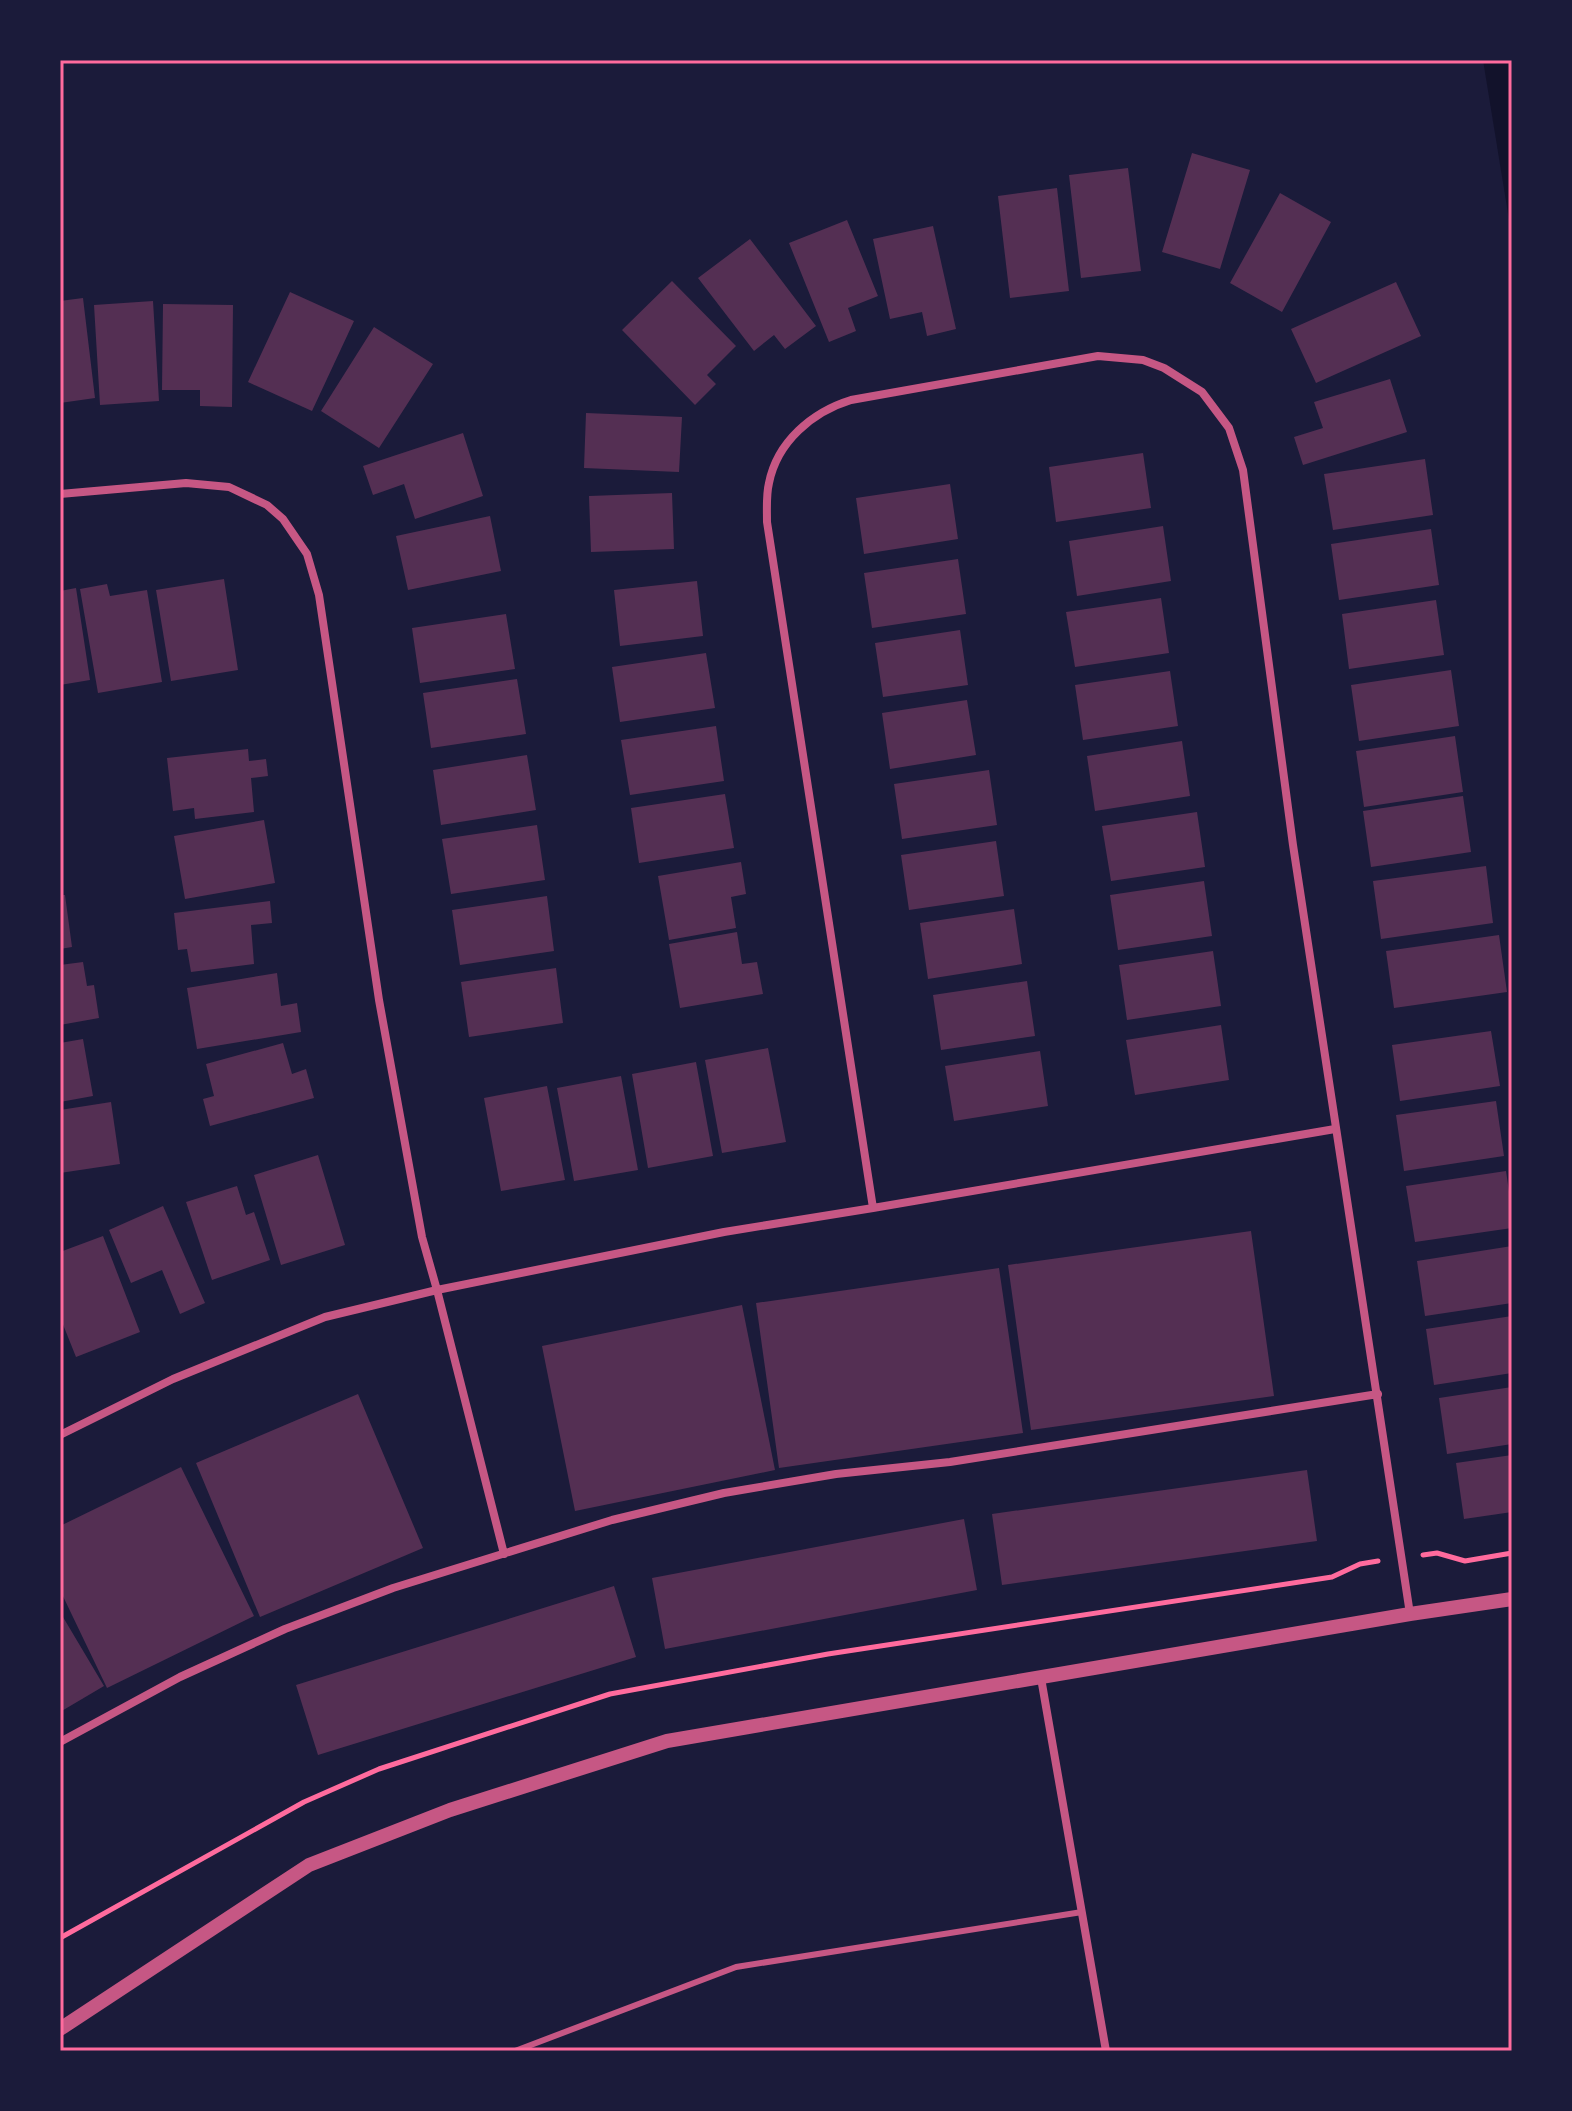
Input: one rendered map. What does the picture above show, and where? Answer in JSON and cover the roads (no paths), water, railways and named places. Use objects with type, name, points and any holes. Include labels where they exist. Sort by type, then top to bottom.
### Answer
[{"type":"street","points":[[873,1208],[767,522],[768,486],[773,468],[791,437],[803,425],[833,406],[851,400],[1098,356],[1143,360],[1164,368],[1202,392],[1229,428],[1243,470],[1291,829],[1410,1614]]},
{"type":"street","points":[[60,494],[186,483],[229,487],[267,505],[283,519],[307,554],[319,595],[382,1015],[422,1237],[504,1554]]},
{"type":"street","points":[[60,1435],[173,1379],[325,1317],[437,1290],[724,1232],[1335,1129]]},
{"type":"street","points":[[60,1742],[180,1677],[285,1629],[393,1588],[612,1520],[724,1493],[836,1474],[950,1462],[1378,1394]]},
{"type":"street","points":[[60,2029],[309,1865],[450,1810],[667,1741],[1512,1599]]},
{"type":"street","points":[[1041,1678],[1106,2051]]},
{"type":"lane","points":[[515,2051],[736,1967],[1082,1912]]}]
